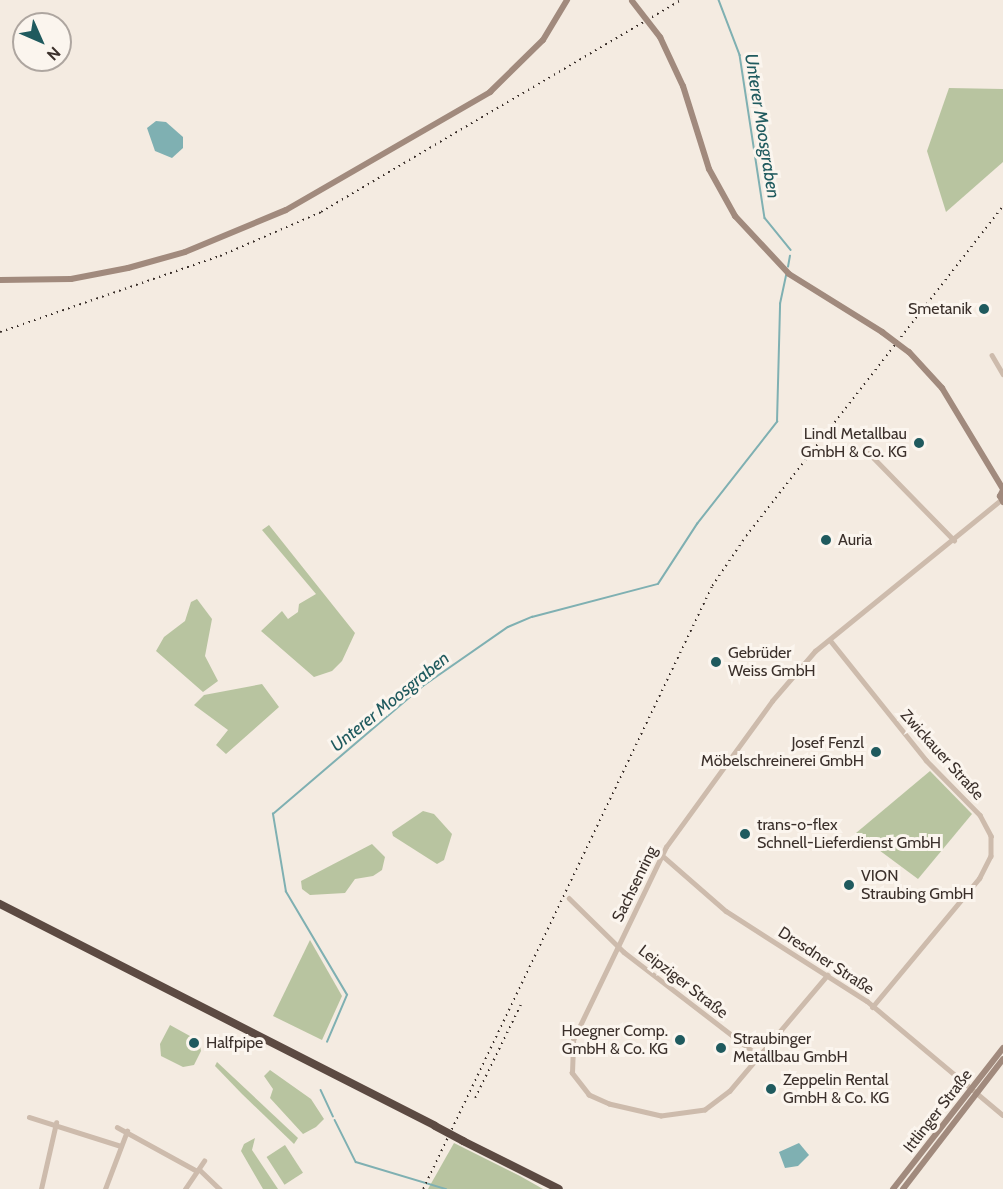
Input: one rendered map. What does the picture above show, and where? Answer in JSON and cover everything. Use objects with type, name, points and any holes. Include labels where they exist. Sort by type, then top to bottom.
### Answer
[{"type":"highway","points":[[0,904],[559,1189]]},
{"type":"street","points":[[0,280],[71,279],[128,268],[185,252],[268,218],[490,92],[530,57],[567,0]]},
{"type":"street","points":[[632,1],[660,37],[723,196],[750,235],[789,274],[882,332],[909,352],[942,388],[1003,490],[1002,501]]},
{"type":"street","points":[[992,355],[1003,374]]},
{"type":"street","points":[[869,453],[954,540]]},
{"type":"street","name":"Sachsenring","points":[[828,975],[718,1102],[690,1114],[648,1114],[589,1095],[572,1073],[570,1050],[617,945],[674,834],[772,701],[804,662],[1002,501]]},
{"type":"street","name":"Zwickauer Straße","points":[[830,640],[926,760],[980,815],[991,836],[991,856],[980,878],[873,1007]]},
{"type":"street","name":"Dresdner Straße","points":[[664,857],[726,911],[828,975],[873,1007],[1003,1115]]},
{"type":"street","name":"Leipziger Straße","points":[[569,898],[617,945],[759,1056]]},
{"type":"street","name":"Ittlinger Straße","points":[[903,1189],[975,1092],[1003,1048]]},
{"type":"street","name":"Ittlinger Straße","points":[[893,1189],[1003,1059]]},
{"type":"street","points":[[29,1117],[56,1123],[121,1146]]},
{"type":"street","points":[[41,1189],[56,1123]]},
{"type":"street","points":[[117,1127],[198,1170],[220,1189]]},
{"type":"street","points":[[105,1189],[127,1131]]},
{"type":"street","points":[[185,1189],[204,1161]]},
{"type":"green space","points":[[949,88],[1003,89],[1003,162],[946,212],[927,151]]},
{"type":"green space","points":[[269,525],[355,633],[342,661],[332,671],[314,677],[261,631],[282,611],[288,619],[298,612],[299,604],[316,594],[262,530]]},
{"type":"green space","points":[[197,599],[212,619],[205,656],[218,681],[203,692],[156,651],[164,637],[185,621],[191,602]]},
{"type":"green space","points":[[262,684],[279,707],[226,754],[216,745],[228,730],[194,705],[204,695]]},
{"type":"green space","points":[[930,771],[972,814],[918,879],[856,833]]},
{"type":"green space","points":[[423,811],[434,814],[452,834],[444,860],[437,864],[393,836],[392,832]]},
{"type":"green space","points":[[372,844],[385,857],[382,870],[373,876],[355,879],[345,893],[310,895],[302,889],[301,881]]},
{"type":"green space","points":[[310,940],[342,996],[322,1040],[273,1016]]},
{"type":"green space","points":[[170,1025],[199,1041],[201,1051],[194,1065],[183,1067],[161,1056],[160,1044]]},
{"type":"green space","points":[[217,1062],[298,1138],[294,1144],[215,1066]]},
{"type":"green space","points":[[270,1070],[311,1099],[324,1119],[316,1127],[303,1134],[270,1098],[273,1089],[264,1076]]},
{"type":"green space","points":[[255,1138],[252,1150],[278,1189],[263,1189],[241,1151],[244,1144]]},
{"type":"green space","points":[[454,1143],[520,1176],[543,1189],[428,1189]]},
{"type":"green space","points":[[285,1145],[303,1173],[285,1185],[267,1157]]},
{"type":"water","points":[[156,121],[166,122],[183,137],[183,148],[172,158],[155,151],[147,128]]},
{"type":"water","points":[[799,1143],[809,1155],[798,1166],[785,1168],[779,1152]]},
{"type":"waterway","name":"Unterer Moosgraben","points":[[719,0],[740,55],[765,218],[791,250]]},
{"type":"waterway","name":"Unterer Moosgraben","points":[[788,267],[790,256]]},
{"type":"waterway","name":"Unterer Moosgraben","points":[[327,1042],[347,995],[286,892],[273,814],[423,686],[508,627],[532,617],[658,584],[697,524],[777,422],[780,304],[786,275]]},
{"type":"waterway","points":[[321,1090],[333,1116]]},
{"type":"waterway","points":[[335,1120],[356,1162],[446,1189]]},
{"type":"railway","points":[[0,332],[220,256],[321,212],[681,0]]},
{"type":"railway","points":[[423,1189],[712,586],[746,536],[1003,206]]},
{"type":"railway","points":[[475,1098],[521,1004]]},
{"type":"place","name":"Smetanik","points":[[984,309]]},
{"type":"place","name":"Lindl Metallbau GmbH & Co. KG","points":[[919,443]]},
{"type":"place","name":"Auria","points":[[826,540]]},
{"type":"place","name":"Gebrüder Weiss GmbH","points":[[716,662]]},
{"type":"place","name":"Josef Fenzl Möbelschreinerei GmbH","points":[[876,752]]},
{"type":"place","name":"trans-o-flex Schnell-Lieferdienst GmbH","points":[[745,834]]},
{"type":"place","name":"VION Straubing GmbH","points":[[849,885]]},
{"type":"place","name":"Hoegner Comp. GmbH & Co. KG","points":[[680,1040]]},
{"type":"place","name":"Halfpipe","points":[[194,1043]]},
{"type":"place","name":"Straubinger Metallbau GmbH","points":[[721,1048]]},
{"type":"place","name":"Zeppelin Rental GmbH & Co. KG","points":[[771,1089]]}]
